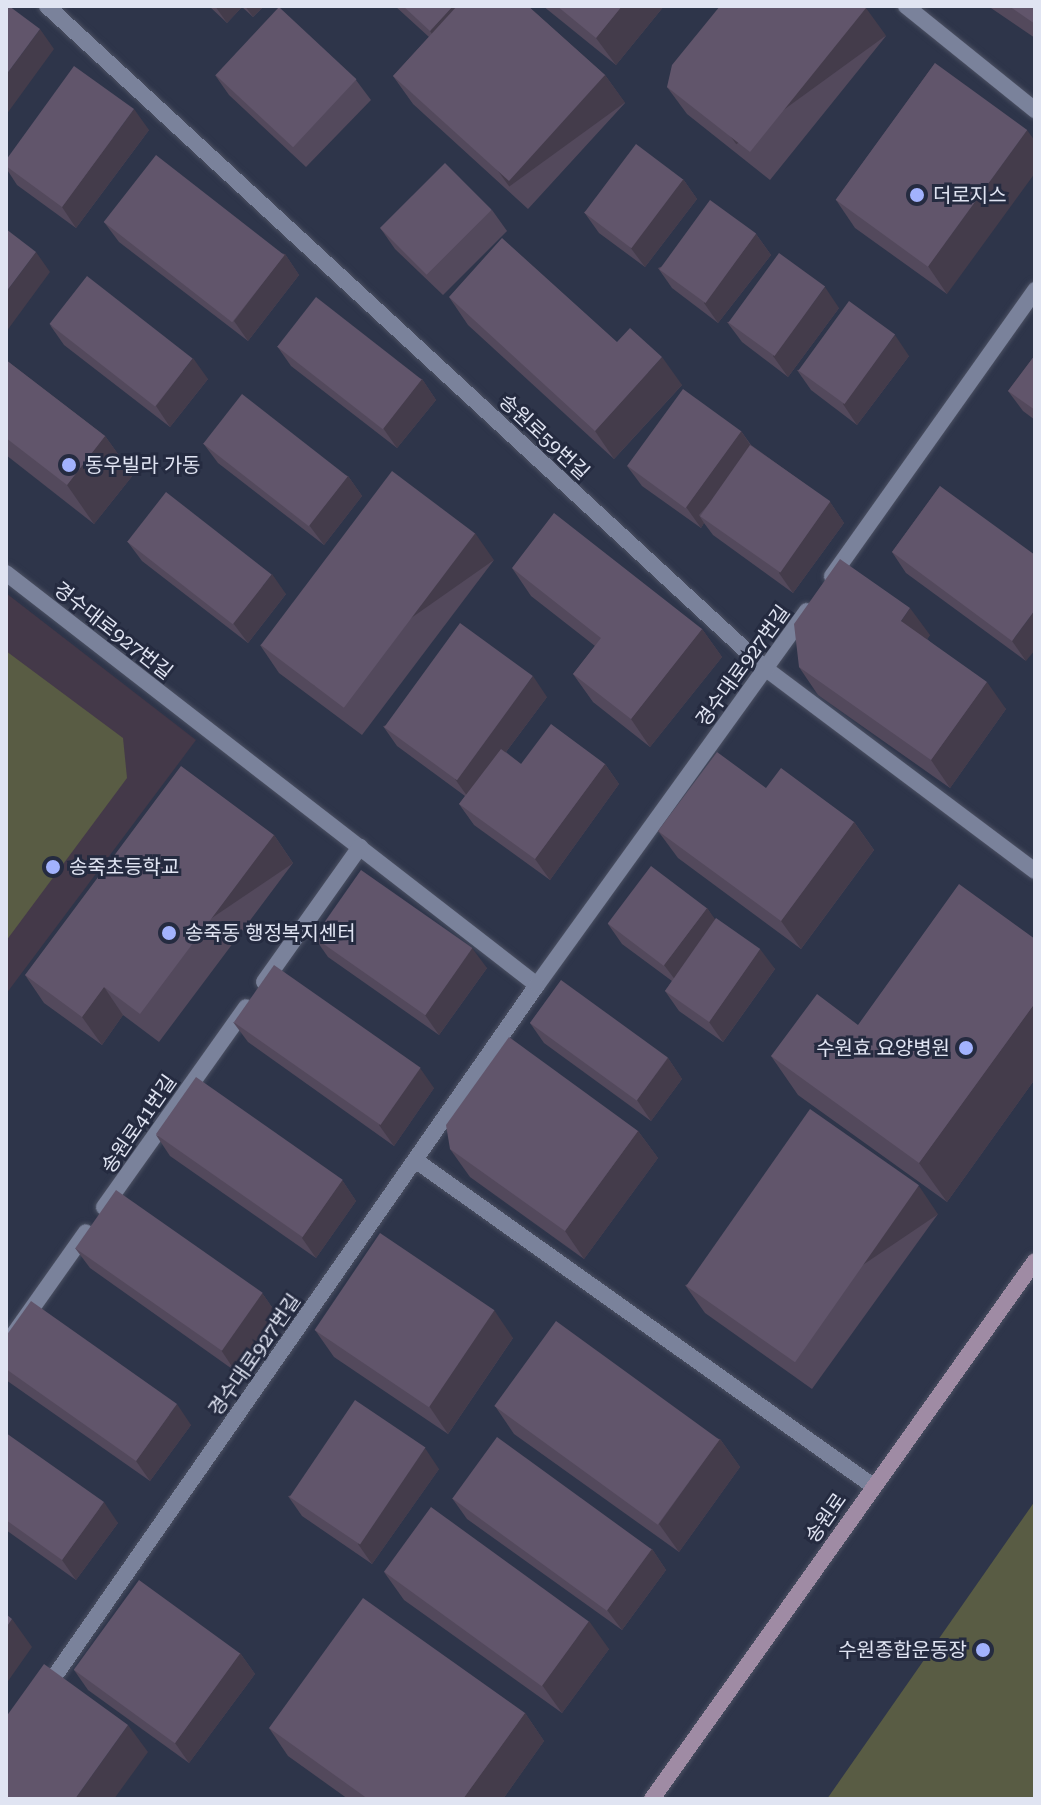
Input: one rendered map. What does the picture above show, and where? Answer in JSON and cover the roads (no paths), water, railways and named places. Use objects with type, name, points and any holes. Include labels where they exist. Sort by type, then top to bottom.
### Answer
[{"type":"main road","name":"송원로","points":[[652,1799],[1035,1261]]},
{"type":"street","name":"송원로59번길","points":[[47,6],[766,669],[1035,871]]},
{"type":"street","points":[[906,6],[1035,110]]},
{"type":"street","name":"경수대로927번길","points":[[33,1708],[537,985],[1035,290]]},
{"type":"street","name":"경수대로927번길","points":[[6,573],[537,985]]},
{"type":"street","name":"송원로41번길","points":[[6,1345],[360,847]]},
{"type":"street","points":[[415,1160],[873,1486]]},
{"type":"place","name":"더로지스","points":[[917,195]]},
{"type":"place","name":"동우빌라 가동","points":[[69,465]]},
{"type":"place","name":"송죽초등학교","points":[[53,867]]},
{"type":"place","name":"송죽동 행정복지센터","points":[[169,933]]},
{"type":"place","name":"수원효 요양병원","points":[[966,1048]]},
{"type":"place","name":"수원종합운동장","points":[[983,1650]]}]
